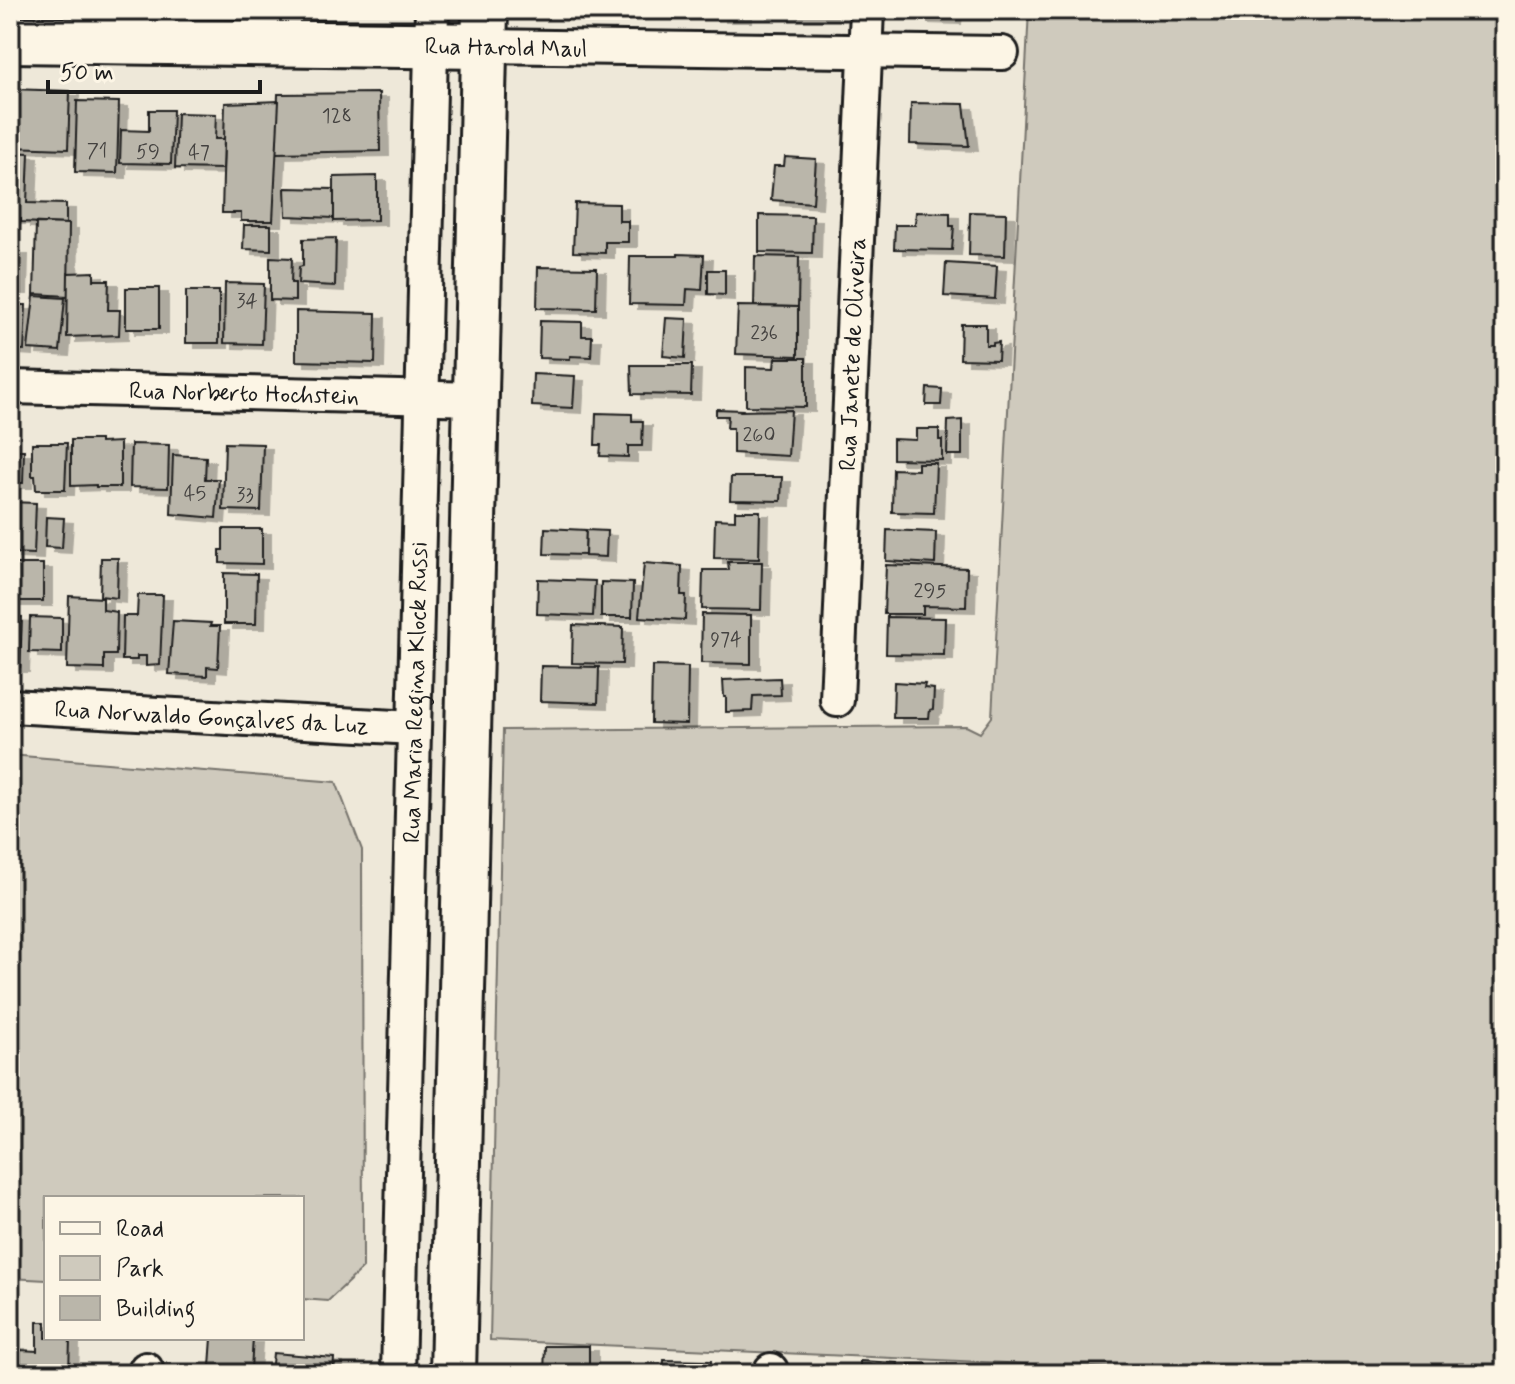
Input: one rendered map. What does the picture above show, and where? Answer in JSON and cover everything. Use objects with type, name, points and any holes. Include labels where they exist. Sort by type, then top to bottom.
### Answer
[{"type":"street","name":"Rua Janete de Oliveira","points":[[837,700],[867,10]]},
{"type":"street","name":"Rua Maria Regina Klock Russi","points":[[398,1374],[432,28]]},
{"type":"street","name":"Rua Harold Maul","points":[[10,40],[485,28],[865,51],[1002,53]]},
{"type":"street","points":[[453,1374],[485,28]]},
{"type":"street","name":"Rua Norberto Hochstein","points":[[10,387],[476,399]]},
{"type":"street","name":"Rua Norwaldo Gonçalves da Luz","points":[[10,706],[414,728]]},
{"type":"green space","points":[[1029,10],[1505,10],[1505,1374],[1249,1374],[490,1340],[503,730],[966,726],[980,733],[992,717]]},
{"type":"green space","points":[[10,755],[336,782],[362,850],[363,1268],[328,1301],[304,1299],[304,1196],[44,1196],[44,1280],[10,1278]]},
{"type":"building","points":[[176,10],[210,10],[210,18],[176,18]]},
{"type":"building","points":[[600,10],[600,12],[539,12]]},
{"type":"building","points":[[717,10],[717,14],[680,12]]},
{"type":"building","points":[[717,10],[743,10],[743,17],[717,17]]},
{"type":"building","points":[[759,10],[828,10],[828,13],[759,13]]},
{"type":"building","points":[[919,10],[953,10],[952,19],[919,18]]},
{"type":"building","points":[[10,89],[70,91],[68,149],[10,147]]},
{"type":"building","points":[[379,93],[380,151],[276,153],[278,94]]},
{"type":"building","points":[[77,101],[119,102],[117,173],[75,172]]},
{"type":"building","points":[[279,101],[273,221],[241,221],[241,213],[222,213],[225,103]]},
{"type":"building","points":[[911,103],[964,104],[969,146],[910,144]]},
{"type":"building","points":[[149,110],[173,110],[171,164],[120,163],[121,130],[149,131]]},
{"type":"building","points":[[177,113],[216,114],[215,139],[224,139],[223,169],[175,168]]},
{"type":"building","points":[[10,152],[29,153],[27,203],[66,204],[66,224],[10,219]]},
{"type":"building","points":[[785,157],[816,159],[813,203],[771,200],[774,166],[784,166]]},
{"type":"building","points":[[377,176],[377,220],[334,221],[334,177]]},
{"type":"building","points":[[285,188],[334,189],[334,218],[286,216]]},
{"type":"building","points":[[575,203],[619,204],[619,221],[628,221],[628,242],[605,242],[605,253],[573,252]]},
{"type":"building","points":[[916,212],[950,213],[950,226],[954,226],[952,250],[894,249],[895,225],[915,225]]},
{"type":"building","points":[[970,212],[1006,213],[1005,256],[969,255]]},
{"type":"building","points":[[759,215],[813,216],[812,253],[759,252]]},
{"type":"building","points":[[36,223],[69,224],[68,296],[34,294]]},
{"type":"building","points":[[244,225],[271,225],[271,250],[243,249]]},
{"type":"building","points":[[336,238],[335,286],[298,284],[299,267],[303,266],[303,239]]},
{"type":"building","points":[[10,250],[19,250],[18,289],[10,289]]},
{"type":"building","points":[[704,255],[702,290],[687,289],[686,305],[629,304],[630,256]]},
{"type":"building","points":[[755,256],[799,257],[798,307],[754,306]]},
{"type":"building","points":[[270,257],[292,258],[291,283],[295,283],[295,301],[270,300]]},
{"type":"building","points":[[946,263],[997,266],[995,299],[944,296]]},
{"type":"building","points":[[538,267],[597,268],[596,309],[537,308]]},
{"type":"building","points":[[708,270],[725,270],[725,295],[708,294]]},
{"type":"building","points":[[94,272],[94,280],[109,280],[108,310],[120,310],[119,335],[67,337],[68,273]]},
{"type":"building","points":[[225,283],[264,284],[262,344],[224,343]]},
{"type":"building","points":[[126,288],[159,288],[159,329],[126,329]]},
{"type":"building","points":[[186,291],[219,291],[219,343],[186,343]]},
{"type":"building","points":[[34,296],[65,298],[60,351],[28,349]]},
{"type":"building","points":[[10,305],[26,305],[24,350],[10,349]]},
{"type":"building","points":[[738,306],[798,307],[798,356],[736,354]]},
{"type":"building","points":[[296,311],[376,313],[375,363],[296,361]]},
{"type":"building","points":[[666,318],[687,319],[685,358],[663,356]]},
{"type":"building","points":[[540,321],[582,322],[582,336],[592,336],[591,357],[539,358]]},
{"type":"building","points":[[961,324],[986,324],[986,345],[999,342],[998,360],[960,359]]},
{"type":"building","points":[[775,358],[806,358],[806,407],[746,406],[746,367],[774,368]]},
{"type":"building","points":[[631,365],[692,365],[691,395],[632,394]]},
{"type":"building","points":[[533,374],[575,376],[573,408],[532,406]]},
{"type":"building","points":[[927,388],[942,389],[941,405],[926,405]]},
{"type":"building","points":[[716,409],[791,410],[788,456],[733,453],[733,428],[727,428],[728,416],[716,416]]},
{"type":"building","points":[[596,413],[632,414],[632,421],[643,421],[642,446],[628,446],[628,457],[600,456],[601,445],[595,445]]},
{"type":"building","points":[[962,420],[962,455],[947,455],[948,421]]},
{"type":"building","points":[[916,429],[939,429],[942,460],[893,459],[893,439],[916,440]]},
{"type":"building","points":[[71,440],[120,442],[120,487],[71,486]]},
{"type":"building","points":[[32,443],[67,443],[65,490],[36,490],[35,476],[32,476]]},
{"type":"building","points":[[225,443],[263,444],[261,511],[223,510]]},
{"type":"building","points":[[131,444],[169,445],[168,488],[130,487]]},
{"type":"building","points":[[10,450],[24,450],[23,483],[10,483]]},
{"type":"building","points":[[173,455],[206,457],[205,479],[219,479],[216,518],[171,514]]},
{"type":"building","points":[[918,463],[936,463],[934,513],[892,512],[893,469],[918,470]]},
{"type":"building","points":[[731,477],[782,477],[781,501],[730,500]]},
{"type":"building","points":[[10,502],[36,503],[34,554],[10,553]]},
{"type":"building","points":[[735,511],[760,511],[759,559],[714,558],[715,519],[735,520]]},
{"type":"building","points":[[46,517],[64,518],[62,548],[45,547]]},
{"type":"building","points":[[545,528],[586,530],[585,555],[544,554]]},
{"type":"building","points":[[223,529],[262,529],[262,564],[220,563]]},
{"type":"building","points":[[586,530],[607,531],[606,557],[585,556]]},
{"type":"building","points":[[887,530],[936,532],[935,564],[886,561]]},
{"type":"building","points":[[101,558],[118,558],[117,598],[100,596]]},
{"type":"building","points":[[728,562],[762,562],[761,610],[702,609],[703,570],[729,570]]},
{"type":"building","points":[[644,563],[682,566],[681,595],[686,595],[685,620],[639,617]]},
{"type":"building","points":[[10,564],[43,564],[43,601],[10,601]]},
{"type":"building","points":[[886,565],[967,568],[966,607],[923,606],[923,614],[884,614]]},
{"type":"building","points":[[224,573],[257,574],[256,624],[224,624]]},
{"type":"building","points":[[538,579],[595,581],[593,616],[537,614]]},
{"type":"building","points":[[601,582],[633,583],[632,617],[601,617]]},
{"type":"building","points":[[138,595],[163,595],[160,665],[146,666],[146,656],[137,656],[137,660],[122,660],[123,616],[137,616]]},
{"type":"building","points":[[69,596],[103,598],[103,610],[117,612],[116,655],[104,655],[104,669],[67,668]]},
{"type":"building","points":[[702,614],[751,615],[751,664],[701,663]]},
{"type":"building","points":[[10,616],[22,617],[20,667],[10,667]]},
{"type":"building","points":[[30,617],[62,618],[62,653],[29,652]]},
{"type":"building","points":[[887,617],[945,618],[944,655],[886,654]]},
{"type":"building","points":[[173,621],[220,626],[218,668],[207,667],[207,676],[169,674]]},
{"type":"building","points":[[573,625],[623,627],[622,664],[572,663]]},
{"type":"building","points":[[541,666],[599,667],[598,703],[540,701]]},
{"type":"building","points":[[652,666],[688,667],[687,724],[651,723]]},
{"type":"building","points":[[780,678],[781,695],[753,696],[752,711],[726,712],[723,680]]},
{"type":"building","points":[[894,682],[925,684],[924,688],[934,689],[933,709],[929,718],[893,718]]},
{"type":"building","points":[[37,1322],[44,1322],[44,1340],[70,1340],[69,1374],[20,1373],[20,1350],[37,1351]]},
{"type":"building","points":[[212,1340],[253,1340],[251,1369],[244,1369],[244,1374],[218,1374],[219,1366],[210,1366]]},
{"type":"building","points":[[10,1344],[16,1344],[15,1374],[10,1374]]},
{"type":"building","points":[[545,1346],[589,1346],[589,1374],[544,1374]]},
{"type":"building","points":[[273,1353],[334,1358],[333,1374],[271,1374]]},
{"type":"building","points":[[664,1360],[711,1361],[710,1374],[663,1374]]},
{"type":"building","points":[[860,1361],[898,1363],[897,1374],[860,1374]]},
{"type":"building","points":[[909,1364],[927,1364],[927,1374],[909,1374]]}]
